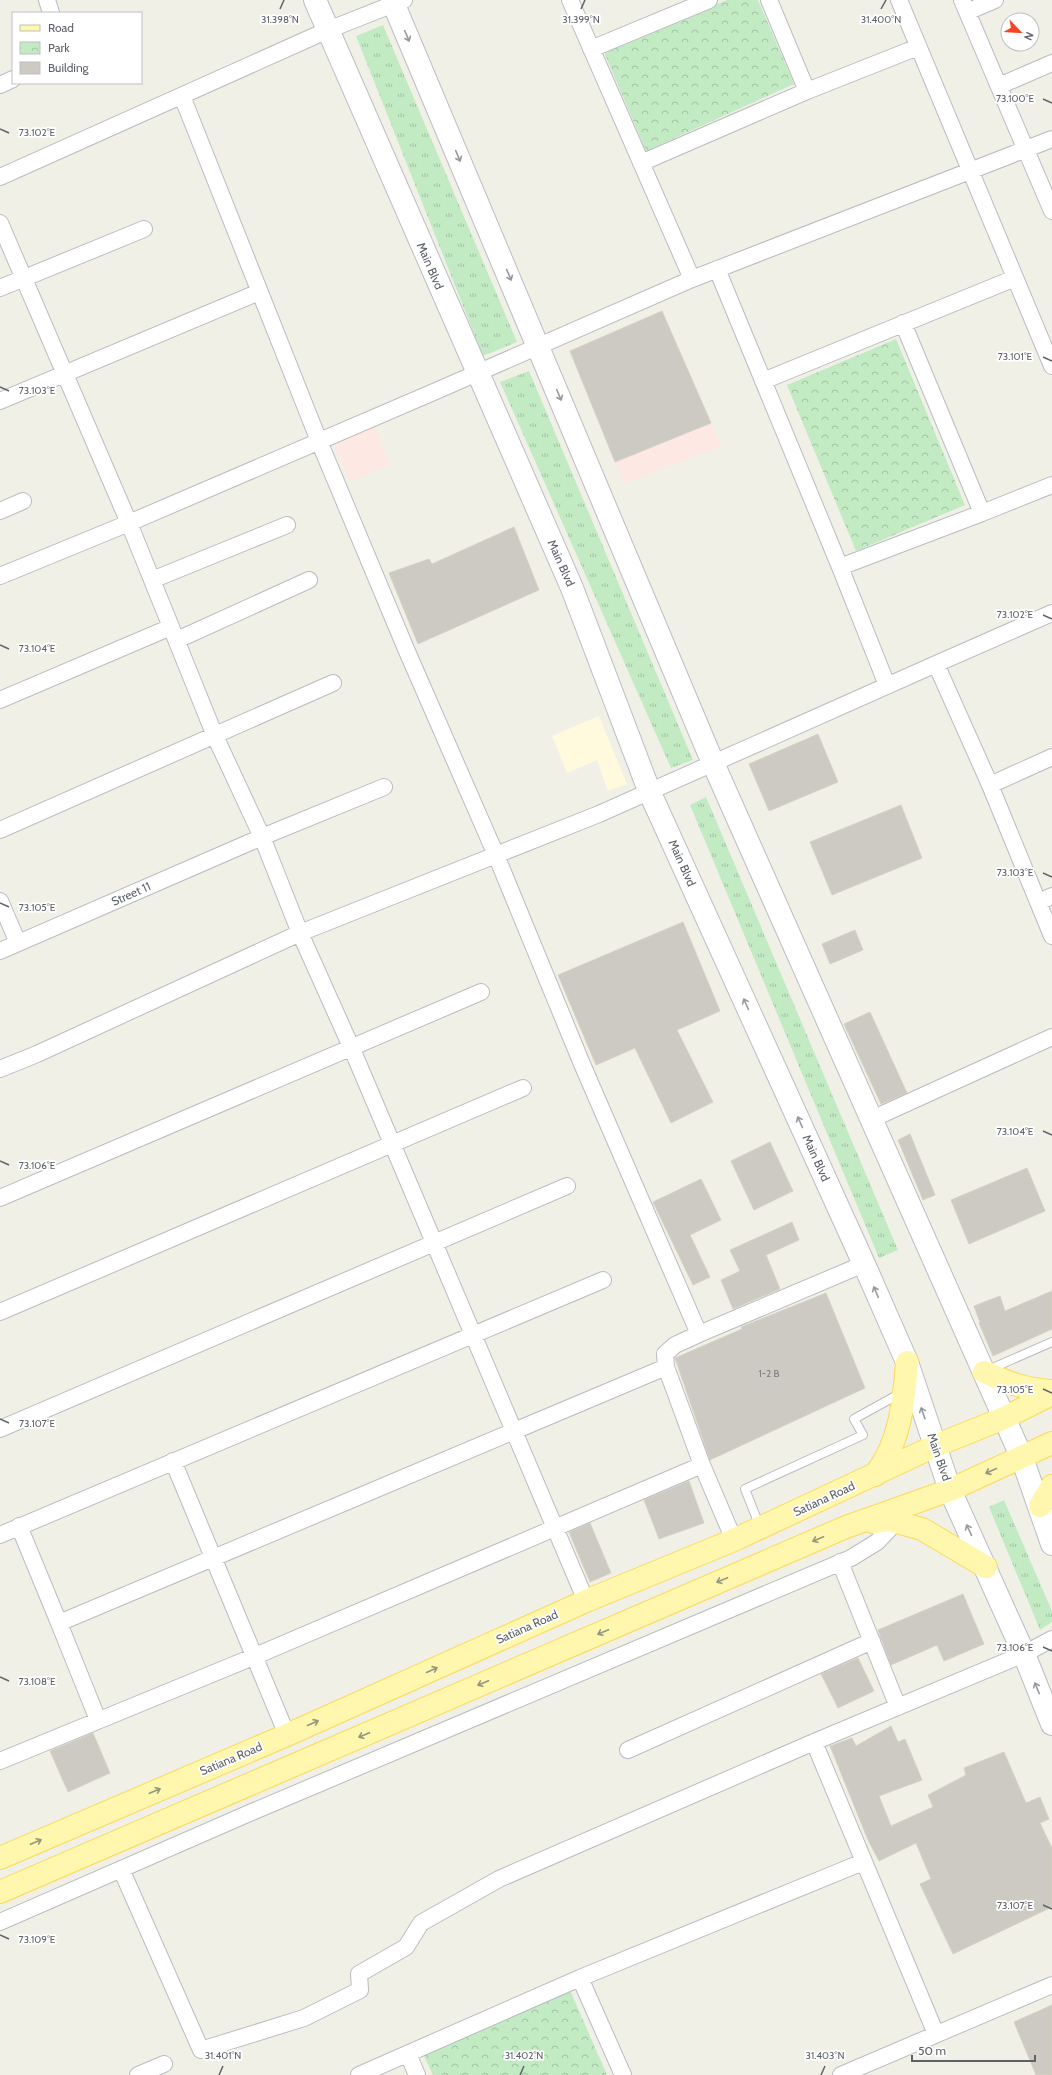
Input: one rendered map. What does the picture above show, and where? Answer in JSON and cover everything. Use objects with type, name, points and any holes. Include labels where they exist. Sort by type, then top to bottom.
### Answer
[{"type":"main road","name":"Main Blvd","points":[[315,0],[572,588],[650,793],[907,1362],[950,1490],[1024,1654],[1052,1724]]},
{"type":"main road","points":[[397,2],[538,346],[714,763],[1044,1508],[1052,1544]]},
{"type":"main road","points":[[875,1475],[881,1468],[894,1439],[903,1408],[907,1362]]},
{"type":"main road","points":[[984,1372],[1010,1384],[1052,1393]]},
{"type":"main road","name":"Satiana Road","points":[[0,1858],[286,1735],[586,1601],[734,1540],[934,1446],[1004,1418],[1052,1393]]},
{"type":"main road","points":[[0,1892],[846,1527],[950,1490],[1052,1443]]},
{"type":"main road","points":[[1044,1508],[1052,1486]]},
{"type":"main road","points":[[846,1527],[889,1520],[922,1528],[986,1567]]},
{"type":"street","points":[[47,0],[51,12]]},
{"type":"street","points":[[570,0],[692,279]]},
{"type":"street","points":[[591,49],[709,0]]},
{"type":"street","points":[[769,0],[807,91]]},
{"type":"street","points":[[898,0],[1052,366]]},
{"type":"street","points":[[995,0],[964,6],[1052,211]]},
{"type":"street","points":[[0,177],[328,30],[397,2]]},
{"type":"street","points":[[641,163],[807,91],[918,47]]},
{"type":"street","points":[[998,86],[1052,63]]},
{"type":"street","points":[[0,85],[12,79]]},
{"type":"street","points":[[182,96],[319,441],[406,649],[496,855],[582,1064],[699,1334]]},
{"type":"street","points":[[0,576],[129,523],[692,279],[1052,139]]},
{"type":"street","points":[[0,223],[129,523],[215,736],[262,837],[300,933],[352,1049],[514,1433],[557,1528],[586,1601]]},
{"type":"street","points":[[0,288],[144,229]]},
{"type":"street","points":[[717,269],[887,685]]},
{"type":"street","points":[[763,381],[1015,278]]},
{"type":"street","points":[[0,401],[259,292]]},
{"type":"street","points":[[904,323],[982,513]]},
{"type":"street","points":[[840,567],[1052,485]]},
{"type":"street","points":[[0,511],[23,501]]},
{"type":"street","points":[[152,580],[287,526]]},
{"type":"street","points":[[0,700],[174,634],[309,580]]},
{"type":"street","points":[[0,1069],[44,1051],[300,933],[650,793],[887,685],[1052,613]]},
{"type":"street","points":[[936,664],[990,785],[1045,899],[1052,936]]},
{"type":"street","points":[[0,830],[333,683]]},
{"type":"street","points":[[990,785],[1052,757]]},
{"type":"street","name":"Street 11","points":[[0,951],[262,837],[384,787]]},
{"type":"street","points":[[0,901],[18,943]]},
{"type":"street","points":[[0,1198],[352,1049],[482,992]]},
{"type":"street","points":[[872,1119],[1052,1037]]},
{"type":"street","points":[[0,1312],[523,1088]]},
{"type":"street","points":[[0,1428],[567,1186]]},
{"type":"street","points":[[734,1540],[702,1465],[666,1367],[665,1354],[675,1345],[699,1334],[864,1264]]},
{"type":"street","points":[[0,1535],[602,1280]]},
{"type":"street","points":[[59,1623],[214,1556],[514,1433],[666,1367]]},
{"type":"street","points":[[173,1461],[214,1556],[253,1657],[286,1735]]},
{"type":"street","points":[[0,1761],[253,1657],[702,1465]]},
{"type":"street","points":[[0,1922],[840,1562],[877,1542],[896,1522]]},
{"type":"street","points":[[19,1526],[98,1720]]},
{"type":"street","points":[[840,1562],[898,1707]]},
{"type":"street","points":[[121,1870],[201,2050],[304,2018],[360,1990],[359,1974],[406,1947],[422,1923],[499,1879],[814,1742],[1024,1654],[1052,1639]]},
{"type":"street","points":[[628,1750],[872,1641]]},
{"type":"street","points":[[814,1742],[936,2034]]},
{"type":"street","points":[[359,2075],[580,1978],[863,1862]]},
{"type":"street","points":[[580,1978],[623,2075]]},
{"type":"street","points":[[841,2075],[1052,1985]]},
{"type":"street","points":[[408,2054],[417,2075]]},
{"type":"street","points":[[138,2075],[164,2064]]},
{"type":"lane","points":[[984,1372],[1052,1342]]},
{"type":"lane","points":[[761,1528],[744,1489],[863,1435],[854,1419],[904,1391]]},
{"type":"shaded area","points":[[711,423],[721,446],[624,484],[615,462]]},
{"type":"shaded area","points":[[375,427],[390,465],[349,481],[334,444]]},
{"type":"shaded area","points":[[599,716],[627,784],[608,791],[597,760],[567,773],[552,736]]},
{"type":"green space","points":[[727,0],[758,0],[794,84],[646,151],[604,52]]},
{"type":"green space","points":[[383,25],[517,342],[483,356],[356,36]]},
{"type":"green space","points":[[896,339],[965,505],[856,551],[787,385]]},
{"type":"green space","points":[[529,371],[693,760],[671,768],[500,382]]},
{"type":"green space","points":[[706,797],[898,1250],[879,1258],[690,805]]},
{"type":"green space","points":[[1004,1500],[1052,1611],[1052,1622],[1040,1630],[989,1507]]},
{"type":"green space","points":[[569,1988],[607,2075],[433,2075],[423,2054]]},
{"type":"building","points":[[662,311],[711,423],[615,462],[570,351]]},
{"type":"building","points":[[514,527],[539,590],[418,644],[389,573],[429,559],[432,564]]},
{"type":"building","points":[[818,734],[838,782],[769,811],[749,764]]},
{"type":"building","points":[[901,805],[922,858],[832,895],[810,842]]},
{"type":"building","points":[[683,922],[720,1011],[677,1030],[713,1102],[671,1123],[635,1048],[596,1065],[558,975]]},
{"type":"building","points":[[855,930],[863,950],[830,964],[822,944]]},
{"type":"building","points":[[870,1012],[907,1093],[881,1104],[844,1024]]},
{"type":"building","points":[[910,1134],[935,1195],[923,1200],[898,1140]]},
{"type":"building","points":[[770,1142],[793,1191],[754,1210],[731,1161]]},
{"type":"building","points":[[1027,1168],[1045,1211],[969,1244],[951,1200]]},
{"type":"building","points":[[701,1179],[721,1220],[690,1235],[710,1277],[693,1285],[653,1202]]},
{"type":"building","points":[[792,1222],[799,1240],[766,1255],[780,1289],[733,1309],[721,1280],[740,1271],[730,1250]]},
{"type":"building","points":[[1052,1291],[1052,1329],[993,1356],[979,1323],[980,1322],[974,1306],[1000,1296],[1005,1311]]},
{"type":"building","points":[[826,1293],[865,1388],[710,1460],[675,1358],[742,1329],[741,1327]]},
{"type":"building","points":[[689,1481],[704,1523],[659,1539],[644,1500]]},
{"type":"building","points":[[590,1523],[611,1573],[590,1582],[569,1532]]},
{"type":"building","points":[[963,1594],[984,1644],[944,1661],[937,1645],[891,1665],[878,1630]]},
{"type":"building","points":[[858,1658],[874,1691],[838,1708],[821,1674]]},
{"type":"building","points":[[891,1726],[898,1742],[905,1739],[922,1780],[879,1796],[891,1826],[933,1807],[928,1795],[966,1775],[964,1768],[1004,1752],[1026,1803],[1040,1797],[1049,1819],[1040,1823],[1052,1848],[1052,1907],[953,1954],[920,1884],[931,1879],[916,1843],[879,1861],[868,1840],[830,1746],[852,1738],[856,1746]]},
{"type":"building","points":[[93,1733],[110,1773],[68,1792],[50,1751]]},
{"type":"building","points":[[1052,2005],[1052,2075],[1036,2075],[1014,2022]]}]
